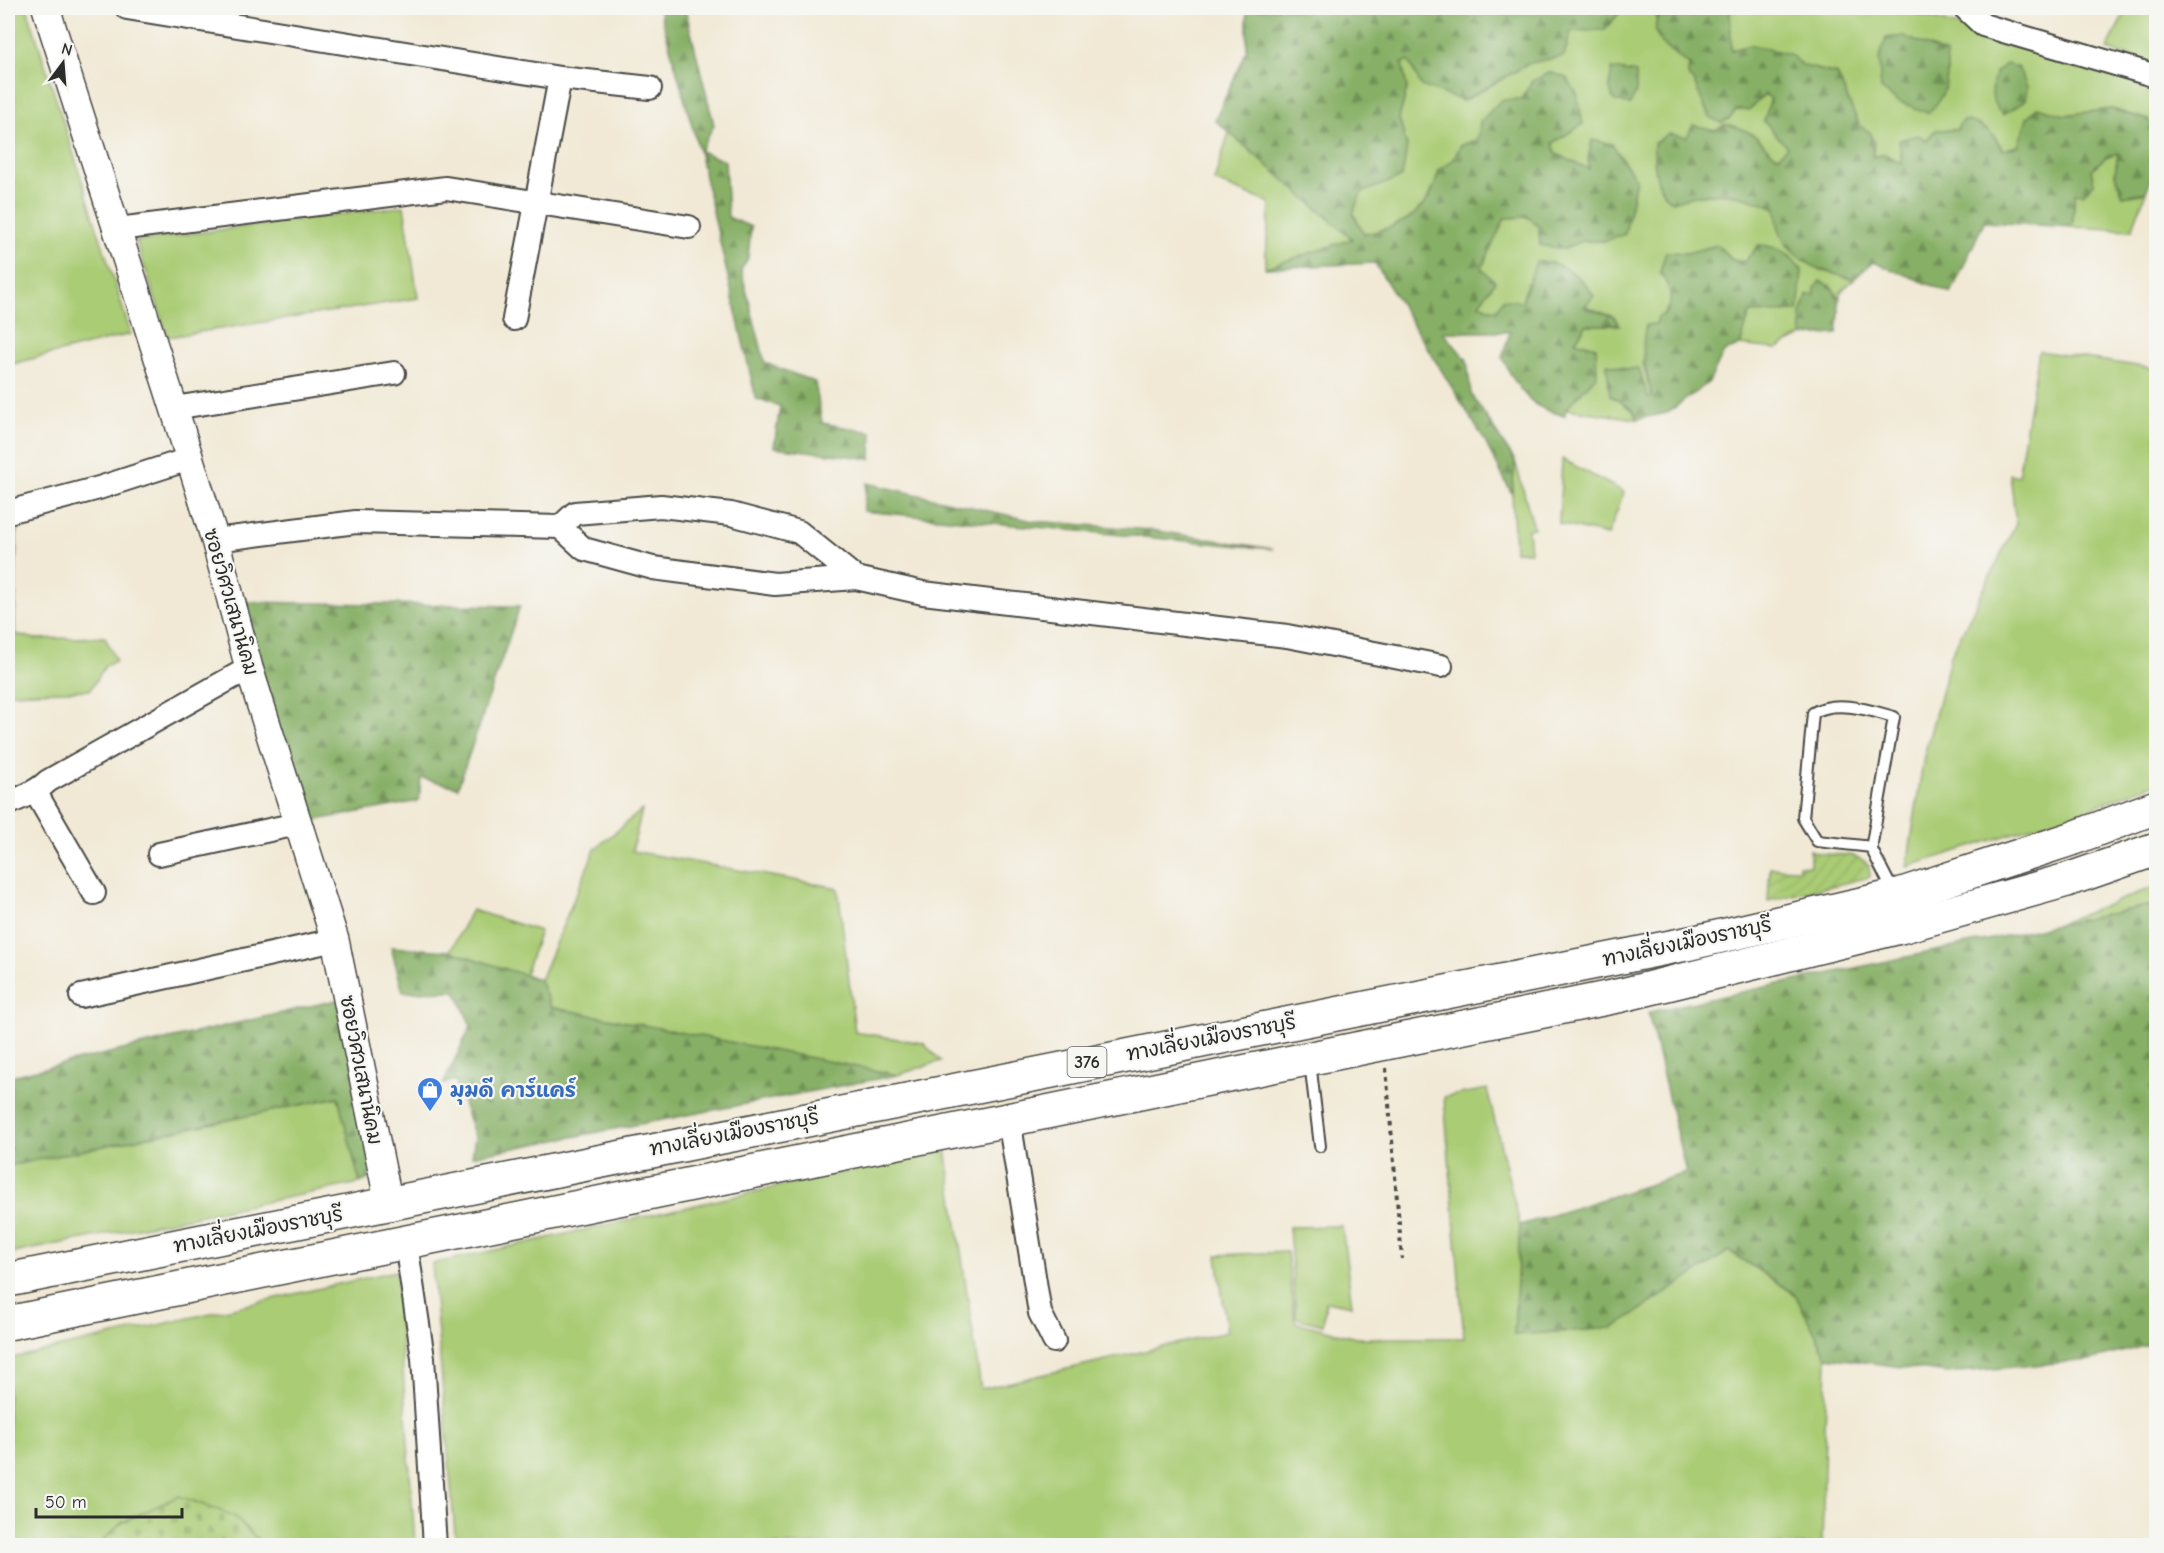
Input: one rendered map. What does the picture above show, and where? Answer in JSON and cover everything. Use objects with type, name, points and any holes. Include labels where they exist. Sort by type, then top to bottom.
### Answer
[{"type":"main road","name":"ทางเลี่ยงเมืองราชบุรี","points":[[8,1280],[1691,943],[1896,896],[2071,839],[2157,807]]},
{"type":"main road","name":"ทางเลี่ยงเมืองราชบุรี","points":[[8,1323],[1622,995],[1900,927],[2067,880],[2157,849]]},
{"type":"main road","points":[[1691,943],[1699,976]]},
{"type":"street","name":"ซอยวิศวเสนานิคม","points":[[46,8],[174,408],[214,540],[249,668],[335,940],[390,1204]]},
{"type":"street","points":[[127,8],[560,78],[650,88]]},
{"type":"street","points":[[1965,8],[1983,25],[2157,76]]},
{"type":"street","points":[[514,319],[560,78]]},
{"type":"street","points":[[118,230],[446,188],[688,227]]},
{"type":"street","points":[[174,408],[394,374]]},
{"type":"street","points":[[8,512],[99,488],[189,459]]},
{"type":"street","points":[[214,540],[356,522],[560,526],[575,513],[661,506],[731,514],[799,532],[856,578]]},
{"type":"street","points":[[560,526],[584,549],[653,568],[775,584],[856,578],[923,593],[1287,636],[1441,666]]},
{"type":"street","points":[[8,804],[23,795],[36,793],[48,781],[249,668]]},
{"type":"street","points":[[36,793],[94,893]]},
{"type":"street","points":[[159,854],[297,824]]},
{"type":"street","points":[[81,996],[335,940]]},
{"type":"street","points":[[1009,1119],[1040,1313],[1054,1341]]},
{"type":"street","points":[[406,1243],[423,1358],[435,1545]]},
{"type":"lane","points":[[1872,847],[1817,841],[1803,818],[1813,713],[1824,706],[1868,710],[1894,717],[1872,847],[1896,896]]},
{"type":"lane","points":[[1310,1058],[1320,1146]]},
{"type":"path","points":[[1384,1044],[1402,1259]]},
{"type":"green space","points":[[8,8],[27,8],[131,334],[8,365]]},
{"type":"green space","points":[[659,8],[685,8],[714,125],[700,151],[725,161],[728,217],[751,227],[748,258],[741,270],[765,363],[815,382],[822,423],[872,432],[871,459],[774,447],[780,406],[756,399],[699,151]]},
{"type":"green space","points":[[1247,8],[1624,8],[1604,30],[1571,31],[1564,56],[1530,63],[1463,101],[1421,86],[1409,61],[1402,63],[1407,88],[1399,119],[1407,146],[1402,177],[1361,193],[1353,213],[1364,234],[1391,227],[1413,215],[1429,197],[1439,170],[1453,160],[1461,145],[1478,141],[1480,122],[1501,100],[1522,99],[1532,81],[1550,72],[1567,78],[1577,94],[1583,124],[1553,143],[1556,154],[1589,169],[1588,158],[1592,140],[1612,144],[1636,179],[1625,234],[1604,241],[1582,241],[1565,249],[1540,245],[1539,227],[1528,217],[1505,218],[1481,269],[1495,281],[1479,304],[1496,311],[1503,299],[1522,302],[1536,262],[1554,263],[1577,276],[1594,296],[1584,307],[1614,317],[1619,325],[1586,325],[1575,341],[1596,347],[1597,375],[1566,409],[1565,415],[1553,413],[1534,403],[1513,378],[1502,357],[1510,332],[1443,332],[1467,360],[1471,394],[1515,461],[1512,494],[1482,436],[1375,263],[1265,268],[1352,239],[1215,120],[1247,50]]},
{"type":"green space","points":[[1624,8],[1663,8],[1656,17],[1681,59],[1689,65],[1688,75],[1694,82],[1709,117],[1729,119],[1736,110],[1749,110],[1764,94],[1771,98],[1764,121],[1788,147],[1779,156],[1768,152],[1761,141],[1671,202],[1700,195],[1724,194],[1748,198],[1776,208],[1780,232],[1822,271],[1854,279],[1840,293],[1840,299],[1830,285],[1811,300],[1804,312],[1802,336],[1776,349],[1740,345],[1750,313],[1798,311],[1802,270],[1790,256],[1759,245],[1745,262],[1733,260],[1717,245],[1687,253],[1666,252],[1660,272],[1671,289],[1671,303],[1656,324],[1643,363],[1652,397],[1648,399],[1627,369],[1607,364],[1610,395],[1633,410],[1637,419],[1566,409],[1597,375],[1595,347],[1575,342],[1586,325],[1619,325],[1614,317],[1527,283],[1522,303],[1496,311],[1479,304],[1495,282],[1481,269],[1505,218],[1528,217],[1539,227],[1540,245],[1565,249],[1582,241],[1604,241],[1625,234],[1636,179],[1589,170],[1556,154],[1553,143],[1583,124],[1532,81],[1511,111],[1493,129],[1461,145],[1453,160],[1439,170],[1429,197],[1413,215],[1391,227],[1364,234],[1353,213],[1361,193],[1407,146],[1399,119],[1407,88],[1401,63],[1409,61],[1463,101],[1530,63],[1563,56],[1571,31],[1604,30]]},
{"type":"green space","points":[[1663,8],[1737,8],[1730,10],[1731,50],[1751,45],[1789,54],[1804,66],[1837,74],[1859,125],[1871,133],[1873,157],[1885,154],[1902,164],[1899,140],[1918,135],[1926,140],[1936,130],[1956,130],[1962,121],[1981,126],[2003,150],[2018,146],[2027,118],[2037,107],[2065,115],[2112,109],[2154,122],[2156,126],[2156,165],[2146,192],[2123,196],[2115,174],[2118,153],[2107,156],[2091,170],[2094,184],[2083,194],[2075,193],[2072,227],[1984,222],[1951,293],[1873,262],[1854,279],[1832,273],[1811,265],[1793,252],[1780,232],[1776,208],[1748,198],[1724,193],[1700,195],[1671,202],[1661,190],[1655,167],[1654,143],[1668,134],[1687,137],[1693,125],[1715,130],[1726,124],[1740,128],[1753,135],[1779,156],[1787,147],[1764,121],[1771,99],[1765,94],[1749,110],[1736,110],[1729,119],[1721,123],[1709,117],[1694,82],[1688,75],[1689,65],[1666,48],[1657,35],[1655,27],[1657,18]]},
{"type":"green space","points":[[1737,8],[1899,8],[2156,87],[2156,126],[2154,122],[2112,109],[2065,115],[2037,107],[2027,118],[2019,146],[2003,150],[1994,135],[1936,130],[1902,164],[1885,154],[1873,157],[1874,141],[1859,125],[1837,74],[1804,66],[1789,54],[1751,45],[1731,50],[1730,10]]},
{"type":"green space","points":[[2127,8],[2156,8],[2156,65],[2107,49]]},
{"type":"green space","points":[[1904,36],[1946,54],[1947,79],[1943,93],[1928,113],[1897,101],[1881,89],[1879,60],[1886,38]]},
{"type":"green space","points":[[2006,64],[2018,67],[2027,87],[2025,101],[2003,115],[1995,106],[1992,90],[1995,72]]},
{"type":"green space","points":[[1612,69],[1636,73],[1636,92],[1630,105],[1613,100],[1609,85]]},
{"type":"green space","points":[[1229,132],[1353,239],[1265,268],[1270,203],[1214,181]]},
{"type":"green space","points":[[2118,153],[2115,174],[2123,196],[2146,192],[2132,230],[2072,227],[2075,193],[2094,184],[2091,170],[2107,156]]},
{"type":"green space","points":[[404,206],[418,298],[168,337],[136,241]]},
{"type":"green space","points":[[1717,245],[1732,260],[1744,262],[1759,245],[1772,247],[1789,257],[1802,271],[1798,311],[1750,313],[1740,345],[1724,352],[1709,382],[1667,413],[1637,419],[1633,410],[1610,395],[1607,364],[1627,369],[1639,368],[1648,398],[1652,397],[1644,361],[1643,344],[1646,325],[1656,324],[1658,317],[1665,314],[1670,303],[1669,288],[1660,272],[1666,252],[1687,253]]},
{"type":"green space","points":[[1820,281],[1828,285],[1837,296],[1839,310],[1837,334],[1802,336],[1801,313],[1808,295],[1815,295],[1815,288]]},
{"type":"green space","points":[[2039,351],[2156,369],[2156,783],[2075,814],[1907,867],[1924,756],[1951,655],[2016,524],[2010,474],[2018,476]]},
{"type":"green space","points":[[1562,459],[1624,492],[1608,535],[1559,524]]},
{"type":"green space","points":[[1515,461],[1534,528],[1528,529],[1530,552],[1515,551],[1512,494]]},
{"type":"green space","points":[[867,483],[1033,521],[1150,530],[1273,549],[863,511]]},
{"type":"green space","points":[[17,522],[15,634],[36,639],[105,637],[116,661],[105,666],[90,690],[8,693],[8,525]]},
{"type":"green space","points":[[241,602],[520,606],[458,787],[421,778],[419,801],[306,822]]},
{"type":"green space","points":[[642,810],[632,851],[838,888],[855,1032],[923,1043],[941,1061],[898,1075],[550,1007],[540,980],[595,849]]},
{"type":"green space","points":[[1810,850],[1862,859],[1869,865],[1870,877],[1768,901],[1770,868],[1799,869],[1799,865],[1810,866]]},
{"type":"green space","points":[[2156,886],[2156,904],[2050,927]]},
{"type":"green space","points":[[2156,904],[2156,1343],[2090,1360],[1948,1373],[1827,1357],[1795,1294],[1729,1251],[1613,1328],[1514,1335],[1520,1225],[1686,1173],[1648,1012]]},
{"type":"green space","points":[[472,910],[540,931],[525,974],[540,980],[450,951]]},
{"type":"green space","points":[[391,947],[450,951],[540,980],[551,1007],[898,1075],[472,1156],[475,1137],[455,1080],[443,1084],[471,1026],[456,991],[403,992]]},
{"type":"green space","points":[[341,999],[372,1165],[369,1179],[360,1183],[338,1097],[8,1166],[8,1052],[11,1076]]},
{"type":"green space","points":[[1487,1089],[1520,1225],[1514,1335],[1613,1328],[1729,1251],[1795,1294],[1827,1357],[1822,1545],[456,1545],[432,1264],[946,1149],[981,1389],[1227,1332],[1217,1255],[1287,1252],[1295,1322],[1356,1338],[1464,1338],[1444,1097]]},
{"type":"green space","points":[[338,1097],[360,1183],[8,1254],[8,1166]]},
{"type":"green space","points":[[1342,1226],[1352,1306],[1326,1301],[1323,1325],[1296,1318],[1289,1227]]},
{"type":"green space","points":[[396,1271],[415,1545],[263,1545],[234,1516],[123,1522],[98,1545],[8,1545],[8,1359]]},
{"type":"green space","points":[[179,1496],[234,1516],[263,1545],[98,1545],[123,1522]]},
{"type":"place","name":"มุมดี คาร์แคร์","points":[[430,1113]]}]
